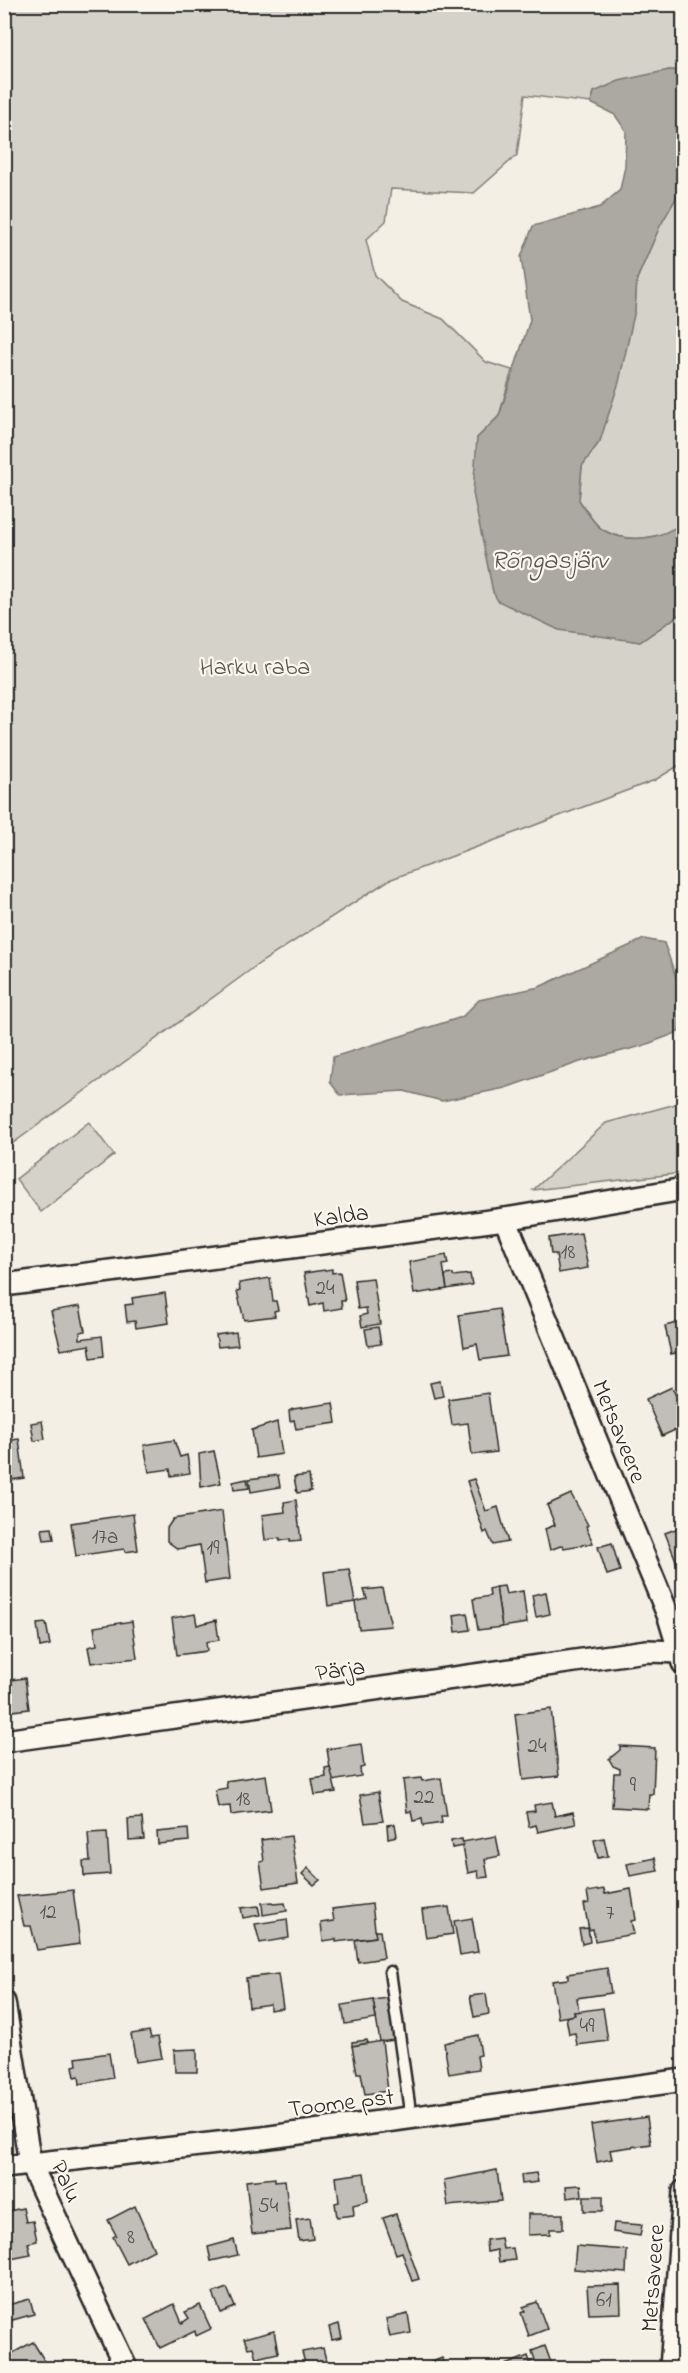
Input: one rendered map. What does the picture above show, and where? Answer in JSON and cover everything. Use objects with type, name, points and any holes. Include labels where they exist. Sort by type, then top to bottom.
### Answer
[{"type":"street","name":"Kalda","points":[[4,1285],[505,1219],[684,1189]]},
{"type":"street","name":"Metsaveere","points":[[505,1219],[683,1656]]},
{"type":"street","name":"Pärja","points":[[4,1741],[646,1651],[683,1656]]},
{"type":"street","name":"Palu","points":[[4,2002],[30,2163],[126,2368]]},
{"type":"street","name":"Toome pst","points":[[4,2167],[411,2118],[684,2080]]},
{"type":"street","name":"Metsaveere","points":[[671,2368],[684,2191]]},
{"type":"lane","points":[[390,1972],[411,2118]]},
{"type":"green space","name":"Harku raba","points":[[5,5],[683,5],[683,71],[669,70],[594,92],[591,103],[525,95],[517,155],[474,193],[391,189],[386,221],[366,240],[375,275],[402,302],[443,319],[486,362],[512,370],[499,416],[477,438],[484,541],[493,592],[603,635],[640,642],[683,612],[683,763],[655,780],[389,880],[260,963],[5,1149]]},
{"type":"green space","points":[[683,186],[683,522],[655,536],[623,537],[600,528],[579,500],[582,466],[600,441],[635,310],[637,279],[660,226]]},
{"type":"green space","points":[[683,1102],[683,1173],[533,1190],[606,1123]]},
{"type":"green space","points":[[89,1122],[114,1155],[41,1212],[16,1179]]},
{"type":"water","name":"Rõngasjärv","points":[[669,70],[683,71],[683,186],[660,226],[637,279],[635,310],[619,382],[600,441],[582,466],[579,500],[600,528],[623,537],[655,536],[683,522],[683,612],[640,642],[559,630],[498,601],[493,592],[473,493],[477,438],[499,416],[530,320],[521,257],[533,226],[600,207],[620,190],[625,166],[626,131],[615,115],[591,103],[594,92],[619,81]]},
{"type":"water","points":[[644,939],[664,943],[681,998],[679,1032],[642,1046],[583,1061],[505,1088],[442,1101],[404,1091],[340,1095],[330,1082],[333,1057],[462,1017],[479,1000],[539,987]]},
{"type":"building","points":[[581,1233],[588,1268],[559,1273],[556,1254],[551,1254],[549,1238]]},
{"type":"building","points":[[446,1255],[448,1264],[443,1265],[447,1289],[414,1294],[409,1262]]},
{"type":"building","points":[[332,1269],[332,1273],[340,1272],[345,1301],[341,1301],[342,1308],[324,1311],[323,1303],[310,1306],[304,1273]]},
{"type":"building","points":[[453,1274],[453,1276],[470,1274],[472,1285],[447,1289],[445,1275]]},
{"type":"building","points":[[270,1278],[273,1301],[276,1301],[278,1310],[274,1311],[275,1316],[244,1320],[237,1291],[240,1290],[239,1283]]},
{"type":"building","points":[[373,1278],[380,1324],[362,1327],[360,1316],[367,1314],[366,1308],[358,1309],[354,1280]]},
{"type":"building","points":[[165,1293],[169,1323],[136,1328],[135,1321],[127,1322],[125,1305],[133,1304],[132,1298]]},
{"type":"building","points":[[80,1306],[85,1331],[80,1332],[80,1339],[102,1336],[104,1356],[91,1358],[89,1345],[61,1350],[51,1311]]},
{"type":"building","points":[[499,1309],[507,1356],[480,1360],[477,1344],[464,1347],[459,1315]]},
{"type":"building","points":[[684,1321],[684,1351],[671,1354],[665,1326]]},
{"type":"building","points":[[378,1327],[381,1344],[368,1346],[365,1329]]},
{"type":"building","points":[[236,1332],[238,1345],[218,1347],[216,1335]]},
{"type":"building","points":[[440,1381],[443,1396],[434,1398],[430,1383]]},
{"type":"building","points":[[672,1387],[684,1414],[684,1426],[662,1436],[646,1399]]},
{"type":"building","points":[[488,1393],[496,1452],[472,1455],[468,1423],[452,1425],[448,1399]]},
{"type":"building","points":[[333,1403],[336,1423],[296,1429],[294,1420],[290,1421],[289,1411],[293,1409]]},
{"type":"building","points":[[42,1421],[45,1439],[34,1441],[31,1423]]},
{"type":"building","points":[[277,1422],[282,1454],[256,1458],[252,1430]]},
{"type":"building","points":[[19,1439],[24,1478],[4,1481],[4,1441]]},
{"type":"building","points":[[174,1440],[180,1457],[187,1455],[190,1473],[171,1476],[170,1469],[149,1472],[144,1445]]},
{"type":"building","points":[[214,1451],[221,1483],[201,1487],[199,1454]]},
{"type":"building","points":[[278,1475],[280,1487],[251,1492],[249,1479]]},
{"type":"building","points":[[309,1475],[311,1491],[297,1493],[294,1477]]},
{"type":"building","points":[[247,1479],[249,1488],[234,1490],[233,1482]]},
{"type":"building","points":[[474,1479],[486,1511],[498,1507],[508,1542],[493,1545],[487,1531],[484,1533],[467,1481]]},
{"type":"building","points":[[571,1494],[588,1525],[586,1527],[593,1543],[564,1548],[563,1545],[550,1550],[545,1529],[555,1525],[547,1505]]},
{"type":"building","points":[[296,1500],[301,1541],[290,1542],[290,1539],[280,1541],[280,1538],[265,1540],[262,1515],[285,1512],[284,1502]]},
{"type":"building","points":[[222,1511],[230,1579],[205,1583],[200,1545],[178,1549],[167,1541],[167,1528],[173,1519]]},
{"type":"building","points":[[133,1514],[138,1550],[125,1552],[124,1549],[76,1556],[71,1523]]},
{"type":"building","points":[[684,1526],[684,1566],[679,1568],[665,1533]]},
{"type":"building","points":[[52,1528],[54,1539],[44,1540],[42,1529]]},
{"type":"building","points":[[612,1543],[620,1571],[607,1575],[598,1547]]},
{"type":"building","points":[[349,1569],[355,1602],[328,1606],[324,1572]]},
{"type":"building","points":[[504,1586],[506,1594],[523,1591],[527,1623],[502,1627],[496,1587]]},
{"type":"building","points":[[496,1587],[502,1627],[478,1630],[473,1599],[490,1596],[489,1589]]},
{"type":"building","points":[[382,1588],[391,1626],[359,1629],[355,1602],[367,1599],[364,1590]]},
{"type":"building","points":[[546,1592],[550,1614],[536,1617],[532,1595]]},
{"type":"building","points":[[467,1613],[470,1630],[456,1632],[454,1615]]},
{"type":"building","points":[[195,1614],[197,1625],[216,1620],[219,1640],[206,1642],[207,1651],[177,1655],[172,1618]]},
{"type":"building","points":[[132,1621],[137,1658],[91,1663],[88,1647],[97,1645],[94,1627]]},
{"type":"building","points":[[46,1623],[50,1645],[40,1647],[37,1624]]},
{"type":"building","points":[[25,1678],[29,1709],[4,1712],[4,1681]]},
{"type":"building","points":[[551,1709],[559,1776],[523,1780],[515,1714]]},
{"type":"building","points":[[361,1744],[364,1767],[360,1768],[361,1776],[332,1781],[327,1749]]},
{"type":"building","points":[[620,1746],[655,1748],[653,1794],[649,1794],[648,1809],[612,1807],[614,1773],[620,1773],[620,1769],[613,1766],[609,1759],[620,1750]]},
{"type":"building","points":[[330,1767],[336,1792],[315,1795],[312,1779],[326,1777],[325,1768]]},
{"type":"building","points":[[266,1775],[271,1810],[231,1815],[230,1806],[218,1807],[215,1790],[227,1788],[226,1781]]},
{"type":"building","points":[[421,1778],[422,1781],[441,1778],[447,1816],[441,1816],[442,1823],[423,1826],[422,1819],[413,1821],[411,1811],[407,1812],[403,1780]]},
{"type":"building","points":[[378,1792],[383,1821],[365,1823],[360,1795]]},
{"type":"building","points":[[552,1802],[555,1816],[573,1812],[576,1824],[538,1832],[536,1825],[529,1827],[526,1812],[535,1811],[534,1805]]},
{"type":"building","points":[[142,1818],[144,1839],[129,1840],[128,1819]]},
{"type":"building","points":[[395,1824],[397,1836],[388,1838],[387,1825]]},
{"type":"building","points":[[188,1829],[189,1841],[158,1844],[157,1832]]},
{"type":"building","points":[[107,1832],[110,1874],[84,1876],[83,1861],[90,1861],[88,1833]]},
{"type":"building","points":[[291,1836],[298,1883],[264,1888],[260,1862],[264,1861],[261,1840]]},
{"type":"building","points":[[496,1836],[500,1856],[485,1859],[488,1877],[479,1878],[478,1871],[468,1873],[462,1842]]},
{"type":"building","points":[[604,1838],[608,1856],[598,1858],[594,1840]]},
{"type":"building","points":[[462,1839],[463,1846],[452,1848],[451,1841]]},
{"type":"building","points":[[655,1858],[658,1871],[630,1876],[627,1864]]},
{"type":"building","points":[[308,1868],[320,1880],[314,1885],[302,1874]]},
{"type":"building","points":[[604,1889],[605,1894],[631,1889],[636,1920],[631,1921],[634,1934],[595,1941],[593,1929],[589,1930],[584,1904],[589,1903],[587,1892]]},
{"type":"building","points":[[73,1890],[80,1944],[37,1950],[31,1926],[24,1926],[17,1896]]},
{"type":"building","points":[[272,1902],[273,1904],[285,1903],[287,1911],[263,1915],[262,1903]]},
{"type":"building","points":[[372,1904],[376,1937],[336,1942],[336,1939],[323,1941],[321,1923],[334,1921],[332,1909]]},
{"type":"building","points":[[258,1906],[260,1915],[243,1918],[241,1908]]},
{"type":"building","points":[[449,1907],[453,1934],[426,1938],[422,1910]]},
{"type":"building","points":[[472,1918],[478,1952],[460,1955],[454,1921]]},
{"type":"building","points":[[287,1919],[289,1938],[260,1943],[255,1924]]},
{"type":"building","points":[[588,1928],[590,1942],[582,1944],[579,1929]]},
{"type":"building","points":[[375,1931],[380,1931],[384,1958],[358,1962],[355,1940],[376,1937]]},
{"type":"building","points":[[607,1968],[611,1993],[577,1998],[579,2012],[558,2018],[552,1981],[568,1979],[568,1974]]},
{"type":"building","points":[[278,1974],[283,2008],[270,2010],[270,2004],[249,2007],[246,1978]]},
{"type":"building","points":[[486,1994],[489,2014],[474,2017],[470,1996]]},
{"type":"building","points":[[388,1998],[394,2040],[380,2042],[373,2000]]},
{"type":"building","points":[[373,2000],[376,2019],[345,2024],[342,2005]]},
{"type":"building","points":[[603,2008],[608,2041],[577,2045],[575,2033],[569,2034],[566,2017],[575,2015],[574,2012]]},
{"type":"building","points":[[149,2031],[151,2038],[158,2037],[162,2058],[136,2062],[131,2034]]},
{"type":"building","points":[[478,2035],[481,2055],[477,2056],[479,2069],[449,2074],[444,2043]]},
{"type":"building","points":[[367,2040],[368,2043],[352,2046],[352,2042]]},
{"type":"building","points":[[382,2041],[388,2091],[365,2094],[361,2073],[357,2073],[352,2046]]},
{"type":"building","points":[[197,2049],[197,2072],[175,2072],[174,2050]]},
{"type":"building","points":[[109,2053],[113,2078],[80,2084],[79,2076],[75,2077],[73,2066],[77,2065],[76,2058]]},
{"type":"building","points":[[647,2117],[651,2144],[610,2150],[612,2159],[597,2162],[591,2125]]},
{"type":"building","points":[[497,2170],[501,2201],[448,2206],[444,2180]]},
{"type":"building","points":[[364,2173],[368,2201],[353,2205],[354,2215],[337,2217],[335,2203],[339,2202],[336,2177]]},
{"type":"building","points":[[536,2173],[538,2182],[522,2184],[521,2175]]},
{"type":"building","points":[[275,2178],[275,2181],[285,2180],[291,2230],[252,2234],[246,2181]]},
{"type":"building","points":[[581,2185],[582,2196],[567,2198],[566,2186]]},
{"type":"building","points":[[584,2196],[603,2196],[603,2211],[584,2211]]},
{"type":"building","points":[[135,2206],[154,2250],[127,2264],[113,2237],[116,2235],[108,2220]]},
{"type":"building","points":[[23,2208],[26,2222],[33,2221],[37,2241],[28,2243],[31,2255],[5,2260],[4,2212]]},
{"type":"building","points":[[396,2214],[419,2279],[412,2281],[402,2252],[396,2254],[383,2218]]},
{"type":"building","points":[[528,2214],[563,2214],[563,2229],[550,2229],[550,2234],[528,2235]]},
{"type":"building","points":[[310,2218],[313,2239],[299,2241],[296,2220]]},
{"type":"building","points":[[614,2223],[642,2225],[640,2236],[613,2232]]},
{"type":"building","points":[[501,2238],[503,2249],[513,2248],[515,2260],[499,2262],[497,2250],[487,2252],[486,2240]]},
{"type":"building","points":[[234,2240],[238,2255],[211,2261],[208,2247]]},
{"type":"building","points":[[576,2246],[627,2250],[626,2273],[574,2269]]},
{"type":"building","points":[[620,2285],[621,2313],[589,2314],[587,2286]]},
{"type":"building","points":[[227,2288],[235,2307],[221,2313],[213,2293]]},
{"type":"building","points":[[30,2299],[34,2314],[9,2321],[4,2306]]},
{"type":"building","points":[[537,2302],[547,2329],[529,2336],[521,2313],[525,2311],[523,2307]]},
{"type":"building","points":[[174,2304],[182,2323],[189,2318],[185,2312],[200,2305],[211,2329],[196,2336],[195,2331],[160,2348],[146,2319]]},
{"type":"building","points":[[408,2314],[411,2333],[390,2337],[386,2319]]},
{"type":"building","points":[[339,2324],[342,2338],[332,2340],[329,2327]]},
{"type":"building","points":[[274,2331],[278,2353],[256,2358],[253,2347],[248,2348],[244,2339]]},
{"type":"building","points":[[33,2342],[49,2368],[14,2368],[7,2356]]},
{"type":"building","points":[[545,2346],[553,2368],[497,2368],[528,2356],[530,2362],[535,2360],[532,2351]]},
{"type":"building","points":[[323,2348],[328,2368],[301,2368],[300,2364],[305,2363],[302,2352]]},
{"type":"building","points":[[442,2358],[446,2368],[429,2368],[427,2364]]}]
